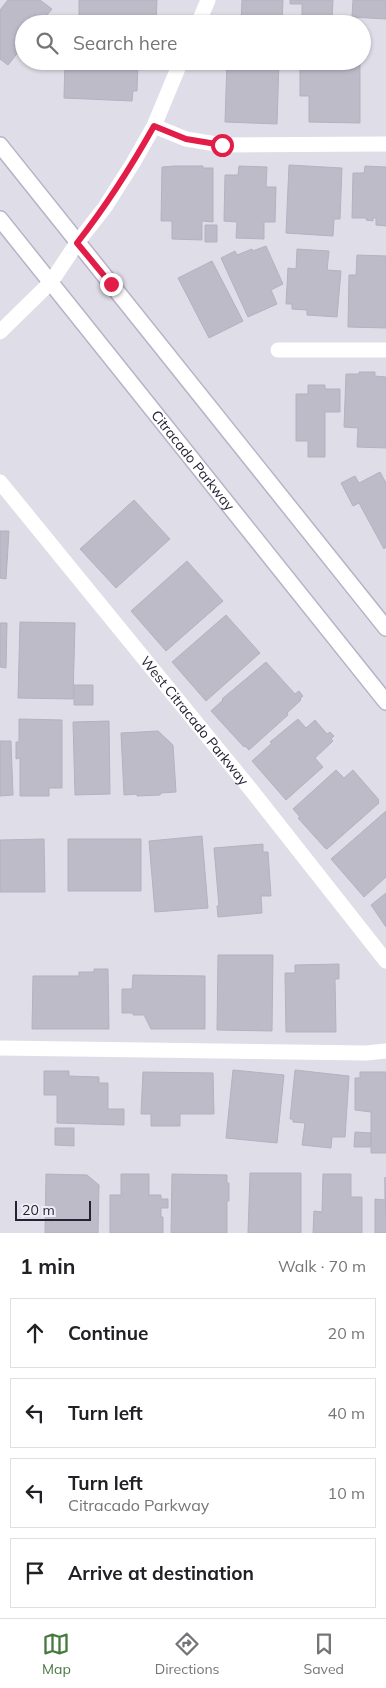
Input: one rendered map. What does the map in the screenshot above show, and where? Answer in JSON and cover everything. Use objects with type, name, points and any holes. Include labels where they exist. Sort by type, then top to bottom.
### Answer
[{"type":"street","points":[[202,15],[208,0]]},
{"type":"street","points":[[0,332],[52,282],[77,243],[115,192],[134,163],[154,126],[178,70]]},
{"type":"street","points":[[154,126],[186,139],[222,145],[386,144]]},
{"type":"street","points":[[0,145],[386,628]]},
{"type":"street","name":"Citracado Parkway","points":[[0,219],[386,702]]},
{"type":"street","points":[[278,350],[386,350]]},
{"type":"street","name":"West Citracado Parkway","points":[[0,482],[252,791],[386,961]]},
{"type":"street","points":[[0,1048],[366,1053],[386,1051]]},
{"type":"building","points":[[8,0],[40,0],[52,9],[47,15],[15,15],[15,56],[8,65],[0,59],[0,10]]},
{"type":"building","points":[[79,0],[157,0],[156,15],[79,15]]},
{"type":"building","points":[[242,0],[283,0],[282,15],[241,15]]},
{"type":"building","points":[[290,0],[333,0],[332,15],[302,15],[302,4],[290,4]]},
{"type":"building","points":[[353,0],[386,0],[386,19],[371,18],[371,15],[352,15]]},
{"type":"building","points":[[65,70],[138,70],[137,91],[133,91],[132,101],[64,98]]},
{"type":"building","points":[[227,70],[279,70],[277,124],[225,122]]},
{"type":"building","points":[[300,70],[360,70],[360,123],[309,122],[309,96],[300,96]]},
{"type":"building","points":[[289,165],[342,168],[340,219],[334,219],[333,236],[286,233]]},
{"type":"building","points":[[239,166],[267,167],[266,187],[276,187],[275,222],[264,222],[264,239],[236,238],[237,222],[224,221],[225,175],[238,175]]},
{"type":"building","points":[[365,166],[386,167],[386,226],[376,225],[376,218],[373,218],[373,221],[366,220],[367,218],[352,218],[353,173],[364,173]]},
{"type":"building","points":[[162,167],[213,168],[213,222],[202,221],[202,240],[172,239],[172,221],[161,221]]},
{"type":"building","points":[[205,225],[217,225],[217,242],[205,242]]},
{"type":"building","points":[[266,246],[283,284],[271,290],[277,304],[248,317],[221,258],[235,251],[237,255]]},
{"type":"building","points":[[297,249],[329,251],[327,270],[341,271],[337,317],[307,315],[307,310],[292,309],[292,304],[286,304],[288,268],[296,269]]},
{"type":"building","points":[[357,255],[386,256],[386,328],[348,327],[349,275],[356,275]]},
{"type":"building","points":[[212,261],[243,321],[209,338],[178,278]]},
{"type":"building","points":[[359,372],[375,372],[375,376],[386,377],[386,448],[357,447],[358,428],[344,427],[346,374],[359,374]]},
{"type":"building","points":[[308,385],[325,385],[325,389],[340,389],[340,412],[325,412],[325,457],[308,457],[308,441],[296,441],[296,394],[308,394]]},
{"type":"building","points":[[380,472],[386,483],[386,547],[384,549],[359,503],[353,506],[341,483],[355,476],[359,483]]},
{"type":"building","points":[[134,500],[170,539],[116,588],[80,549]]},
{"type":"building","points":[[0,531],[9,531],[6,579],[0,578]]},
{"type":"building","points":[[187,561],[223,601],[166,651],[131,611]]},
{"type":"building","points":[[226,615],[260,653],[206,701],[172,662]]},
{"type":"building","points":[[20,622],[75,623],[73,699],[18,698]]},
{"type":"building","points":[[0,623],[7,623],[6,668],[0,667]]},
{"type":"building","points":[[266,662],[295,694],[299,691],[303,696],[287,713],[288,715],[249,750],[211,711],[222,699]]},
{"type":"building","points":[[74,685],[93,685],[93,705],[74,705]]},
{"type":"building","points":[[19,719],[62,720],[62,788],[49,788],[49,796],[20,796],[20,758],[16,759],[16,742],[19,742]]},
{"type":"building","points":[[298,719],[306,728],[315,720],[327,734],[330,732],[334,736],[331,739],[333,741],[315,758],[323,767],[286,800],[252,761],[272,743],[270,742]]},
{"type":"building","points":[[109,721],[110,794],[75,795],[73,722]]},
{"type":"building","points":[[158,731],[173,745],[176,792],[161,793],[160,795],[124,795],[121,733]]},
{"type":"building","points":[[0,741],[11,741],[13,795],[0,796]]},
{"type":"building","points":[[336,770],[344,778],[353,770],[379,800],[379,803],[327,849],[298,818],[300,817],[293,809]]},
{"type":"building","points":[[386,811],[386,877],[364,897],[331,859]]},
{"type":"building","points":[[202,836],[208,908],[155,912],[149,841]]},
{"type":"building","points":[[44,839],[45,892],[0,892],[0,840]]},
{"type":"building","points":[[68,839],[141,839],[141,891],[68,891]]},
{"type":"building","points":[[263,844],[263,852],[268,852],[271,896],[261,896],[262,913],[218,917],[217,906],[219,906],[214,848]]},
{"type":"building","points":[[386,893],[386,927],[371,905]]},
{"type":"building","points":[[218,955],[273,955],[272,1031],[217,1030]]},
{"type":"building","points":[[339,964],[339,979],[335,979],[336,1032],[286,1032],[285,973],[295,973],[295,965]]},
{"type":"building","points":[[94,969],[108,969],[109,1029],[32,1029],[33,976],[79,976],[79,972],[94,972]]},
{"type":"building","points":[[133,975],[205,976],[205,1029],[151,1029],[144,1015],[122,1013],[122,989],[132,989]]},
{"type":"building","points":[[233,1070],[284,1075],[277,1143],[226,1138]]},
{"type":"building","points":[[295,1070],[349,1076],[345,1137],[332,1137],[331,1148],[302,1145],[305,1123],[293,1122],[293,1119],[290,1119]]},
{"type":"building","points":[[44,1071],[69,1071],[69,1076],[99,1077],[99,1083],[108,1083],[108,1109],[124,1109],[124,1125],[57,1123],[57,1095],[44,1095]]},
{"type":"building","points":[[143,1072],[213,1073],[214,1114],[180,1114],[180,1126],[151,1126],[151,1114],[141,1114]]},
{"type":"building","points":[[360,1072],[386,1072],[386,1153],[371,1153],[371,1112],[355,1110],[355,1078],[360,1078]]},
{"type":"building","points":[[55,1128],[74,1128],[74,1146],[55,1145]]},
{"type":"building","points":[[355,1132],[371,1133],[370,1147],[354,1147]]},
{"type":"building","points":[[250,1173],[301,1173],[301,1233],[248,1233]]},
{"type":"building","points":[[46,1174],[87,1175],[99,1185],[98,1233],[45,1233]]},
{"type":"building","points":[[121,1174],[149,1174],[149,1195],[161,1195],[161,1199],[168,1199],[168,1208],[161,1208],[163,1233],[110,1233],[110,1195],[121,1195]]},
{"type":"building","points":[[172,1174],[227,1175],[229,1201],[227,1201],[227,1233],[171,1233]]},
{"type":"building","points":[[323,1174],[351,1174],[351,1197],[362,1197],[362,1233],[313,1233],[314,1211],[322,1212]]},
{"type":"building","points":[[385,1177],[386,1233],[375,1233],[375,1199],[385,1200]]},
{"type":"route","points":[[111,284],[77,243],[105,207],[134,163],[154,126],[186,139],[222,145]]}]
